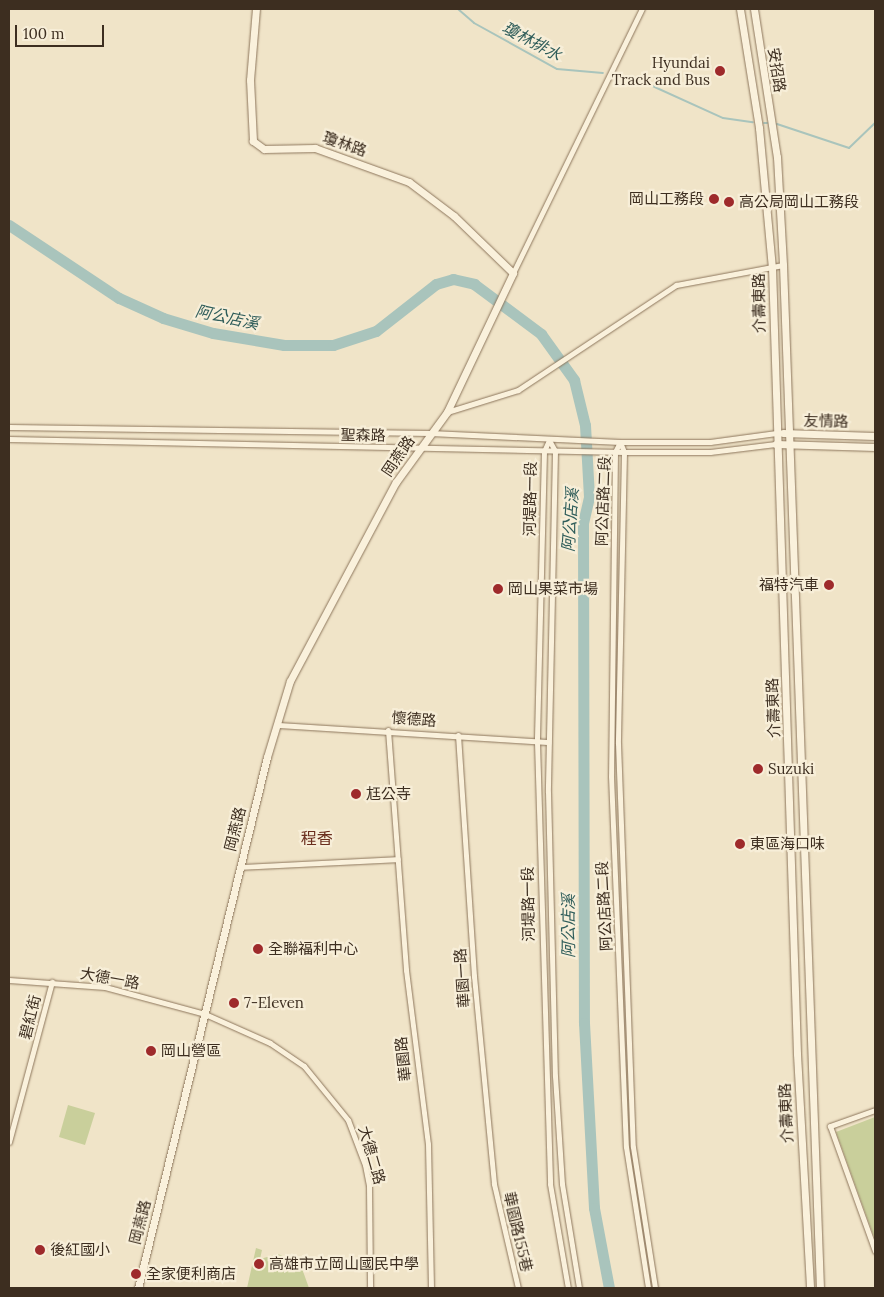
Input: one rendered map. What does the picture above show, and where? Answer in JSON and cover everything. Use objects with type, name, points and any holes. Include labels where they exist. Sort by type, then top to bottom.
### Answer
[{"type":"main road","name":"瓊林路","points":[[256,9],[250,80],[253,141],[264,148],[315,148],[409,182],[454,216],[513,273]]},
{"type":"main road","name":"安招路","points":[[740,9],[759,128]]},
{"type":"main road","name":"安招路","points":[[754,9],[774,135]]},
{"type":"main road","points":[[756,109],[769,108]]},
{"type":"main road","name":"介壽東路","points":[[759,128],[772,266],[776,444],[797,1054],[810,1288]]},
{"type":"main road","name":"介壽東路","points":[[774,135],[783,266],[787,444],[808,1053],[820,1288]]},
{"type":"main road","points":[[764,173],[778,172]]},
{"type":"main road","name":"岡燕路","points":[[138,1288],[240,867],[277,725],[310,641],[342,589],[396,482],[447,412],[513,273]]},
{"type":"main road","name":"友情路","points":[[776,433],[875,436]]},
{"type":"main road","name":"友情路","points":[[776,444],[875,447]]},
{"type":"main road","points":[[797,1054],[808,1053]]},
{"type":"street","points":[[513,273],[642,9]]},
{"type":"street","points":[[447,412],[518,390],[577,353],[655,295],[676,285],[772,266],[783,266]]},
{"type":"street","name":"聖森路","points":[[9,427],[430,433],[608,442],[710,442],[776,433]]},
{"type":"street","name":"聖森路","points":[[9,438],[608,452],[710,452],[776,444]]},
{"type":"street","name":"河堤路一段","points":[[549,440],[544,451],[537,742],[550,1184],[568,1288]]},
{"type":"street","name":"河堤路一段","points":[[549,440],[555,451],[548,742],[555,1076],[562,1184],[579,1288]]},
{"type":"street","name":"阿公店路二段","points":[[620,442],[615,452],[612,786],[626,1147],[648,1288]]},
{"type":"street","name":"阿公店路二段","points":[[620,442],[624,452],[618,733],[633,1148],[655,1288]]},
{"type":"street","name":"懷德路","points":[[277,725],[388,730],[548,742]]},
{"type":"street","name":"華園路","points":[[388,730],[407,975],[428,1144],[431,1287]]},
{"type":"street","name":"華園一路","points":[[458,735],[494,1184]]},
{"type":"street","points":[[240,867],[398,859]]},
{"type":"street","name":"大德一路","points":[[9,980],[105,987],[205,1014]]},
{"type":"street","name":"碧紅街","points":[[9,1142],[52,982]]},
{"type":"street","name":"大德二路","points":[[205,1014],[270,1043],[304,1066],[348,1120],[370,1186],[370,1288]]},
{"type":"street","points":[[875,1110],[830,1126],[873,1239],[875,1251]]},
{"type":"street","name":"華園路155巷","points":[[494,1184],[518,1287]]},
{"type":"green space","points":[[68,1105],[95,1113],[85,1145],[59,1137]]},
{"type":"green space","points":[[875,1117],[875,1240],[836,1132]]},
{"type":"green space","points":[[256,1248],[262,1250],[260,1259],[278,1254],[300,1263],[309,1288],[247,1288]]},
{"type":"waterway","name":"瓊林排水","points":[[458,9],[474,23],[557,69],[603,73]]},
{"type":"waterway","name":"瓊林排水","points":[[614,75],[637,79],[723,118],[753,122]]},
{"type":"waterway","name":"瓊林排水","points":[[777,124],[849,148],[875,123]]},
{"type":"waterway","name":"阿公店溪","points":[[9,225],[119,298],[163,318],[213,333],[284,345],[333,345],[376,331],[436,284],[453,279],[474,284],[541,334],[574,380],[585,425],[589,497],[583,523],[584,1023],[594,1208],[609,1288]]},
{"type":"place","name":"Hyundai Track and Bus","points":[[720,71]]},
{"type":"place","name":"岡山工務段","points":[[714,199]]},
{"type":"place","name":"高公局岡山工務段","points":[[729,202]]},
{"type":"place","name":"福特汽車","points":[[829,585]]},
{"type":"place","name":"岡山果菜市場","points":[[498,589]]},
{"type":"place","name":"Suzuki","points":[[758,769]]},
{"type":"place","name":"尪公寺","points":[[356,794]]},
{"type":"place","name":"東區海口味","points":[[740,844]]},
{"type":"place","name":"全聯福利中心","points":[[258,949]]},
{"type":"place","name":"7-Eleven","points":[[234,1003]]},
{"type":"place","name":"岡山營區","points":[[151,1051]]},
{"type":"place","name":"後紅國小","points":[[40,1250]]},
{"type":"place","name":"高雄市立岡山國民中學","points":[[259,1264]]},
{"type":"place","name":"全家便利商店","points":[[136,1274]]},
{"type":"district","name":"程香","points":[[317,838]]}]
